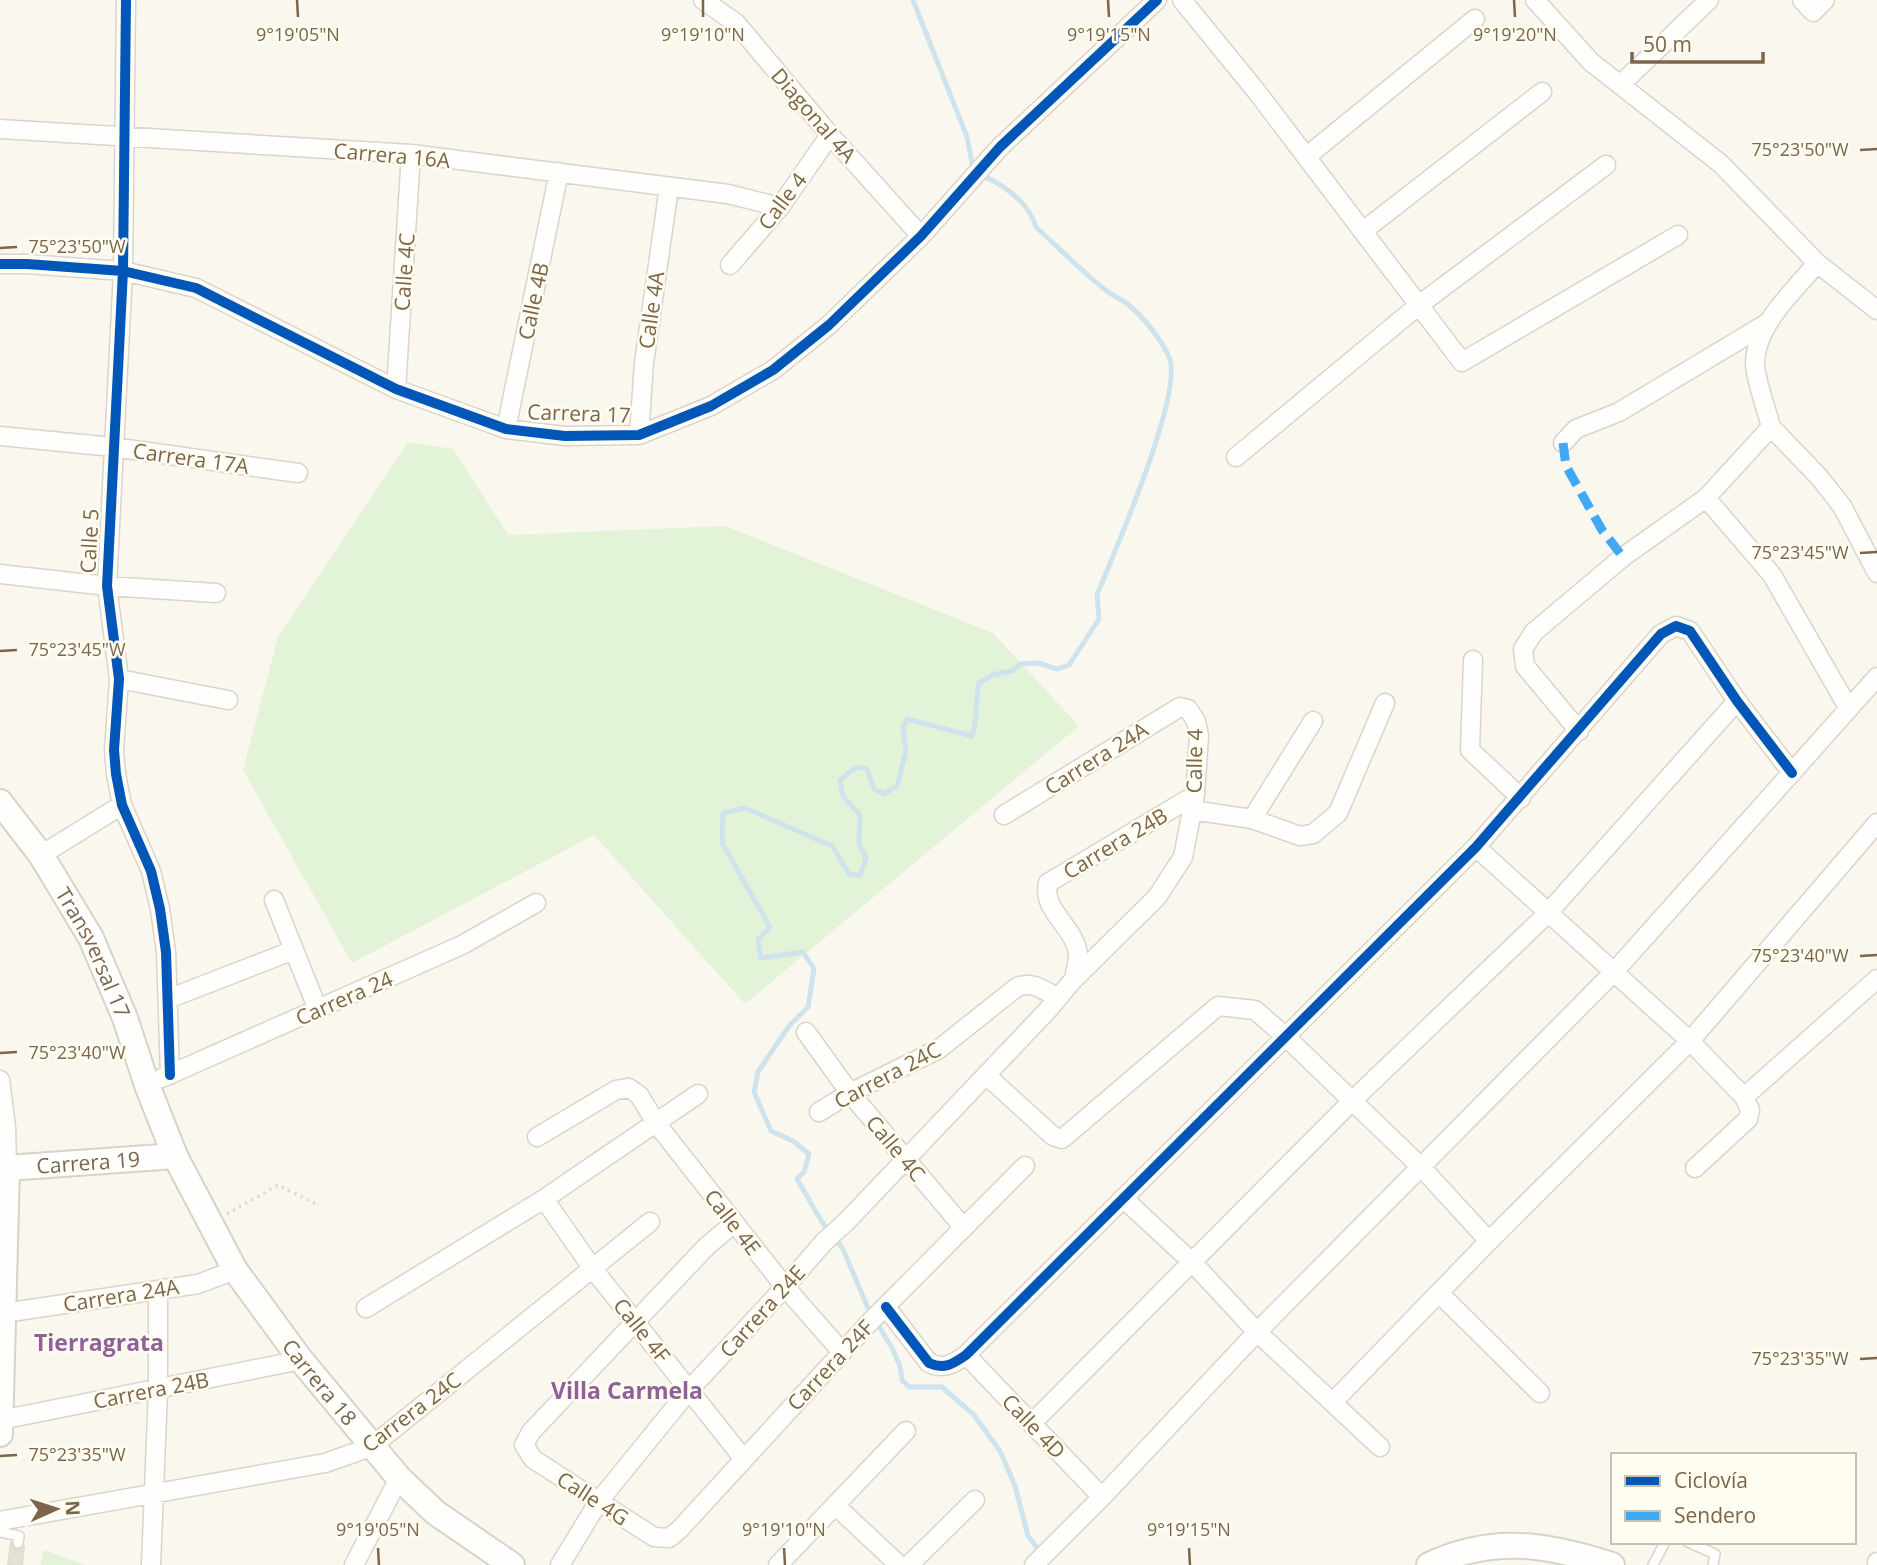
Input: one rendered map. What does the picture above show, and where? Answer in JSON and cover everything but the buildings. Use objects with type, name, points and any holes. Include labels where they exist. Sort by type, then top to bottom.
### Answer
[{"type":"street","name":"Calle 5","points":[[126,0],[123,271],[107,586],[119,679],[114,750],[122,805],[151,871],[160,909],[166,952],[170,1074]]},
{"type":"street","name":"Diagonal 4A","points":[[703,0],[736,23],[830,135],[921,236]]},
{"type":"street","name":"Carrera 17","points":[[0,264],[123,271],[196,288],[396,389],[506,429],[565,436],[639,435],[711,406],[773,370],[829,325],[921,236],[1000,147],[1157,0]]},
{"type":"street","points":[[1182,0],[1363,230],[1462,362],[1678,235]]},
{"type":"street","points":[[1620,84],[1709,0]]},
{"type":"street","points":[[1802,0],[1813,12],[1825,0]]},
{"type":"street","points":[[1543,3],[1591,62],[1721,164],[1816,263],[1877,310]]},
{"type":"street","points":[[1306,157],[1475,19]]},
{"type":"street","points":[[1363,230],[1542,92]]},
{"type":"street","name":"Carrera 16A","points":[[0,129],[411,154],[728,194],[780,207]]},
{"type":"street","name":"Calle 4","points":[[730,265],[780,207],[830,135]]},
{"type":"street","name":"Calle 4C","points":[[396,389],[411,154]]},
{"type":"street","points":[[1236,457],[1419,305],[1606,165]]},
{"type":"street","name":"Calle 4B","points":[[506,429],[559,172]]},
{"type":"street","name":"Calle 4A","points":[[639,435],[644,363],[669,187]]},
{"type":"street","points":[[1816,263],[1769,322],[1756,349],[1755,367],[1771,427],[1819,477],[1842,506],[1877,573]]},
{"type":"street","points":[[1563,443],[1576,429],[1619,412],[1769,322]]},
{"type":"street","points":[[1579,731],[1525,666],[1523,649],[1534,632],[1623,557],[1706,498],[1771,427]]},
{"type":"street","name":"Carrera 17A","points":[[0,436],[113,447],[298,473]]},
{"type":"street","points":[[1706,498],[1772,575],[1849,709]]},
{"type":"street","points":[[0,574],[107,586],[216,593]]},
{"type":"street","points":[[879,1314],[929,1363],[939,1367],[950,1365],[966,1355],[1476,847],[1661,634],[1676,626],[1690,631],[1737,701],[1792,772]]},
{"type":"street","points":[[1474,660],[1470,750],[1521,798]]},
{"type":"street","points":[[1034,1565],[1257,1332],[1614,972],[1877,677]]},
{"type":"street","points":[[119,679],[228,700]]},
{"type":"street","points":[[1032,1423],[1352,1101],[1547,914],[1737,701]]},
{"type":"street","points":[[1194,803],[1300,836],[1313,834],[1338,813],[1385,703]]},
{"type":"street","name":"Carrera 24A","points":[[1004,815],[1169,712],[1180,707],[1188,709]]},
{"type":"street","name":"Calle 4","points":[[1074,979],[1157,897],[1183,857],[1194,803],[1199,736],[1196,721],[1188,709]]},
{"type":"street","points":[[1252,819],[1313,721]]},
{"type":"street","name":"Transversal 17","points":[[0,802],[41,855],[91,938],[125,1018],[147,1085],[175,1156]]},
{"type":"street","name":"Carrera 24B","points":[[1074,979],[1077,949],[1047,899],[1048,883],[1194,803]]},
{"type":"street","points":[[41,855],[122,805]]},
{"type":"street","points":[[1333,1402],[1489,1241],[1690,1041],[1877,823]]},
{"type":"street","points":[[1476,847],[1690,1041],[1744,1097],[1750,1110],[1748,1119],[1695,1168]]},
{"type":"street","points":[[274,900],[318,1010]]},
{"type":"street","name":"Carrera 24","points":[[147,1085],[463,945],[536,903]]},
{"type":"street","points":[[168,999],[294,950]]},
{"type":"street","points":[[1074,979],[986,1076],[1053,1136],[1062,1139],[1218,1006],[1255,1010],[1421,1167],[1489,1241]]},
{"type":"street","points":[[1744,1097],[1877,979]]},
{"type":"street","name":"Carrera 24C","points":[[819,1112],[850,1093],[939,1049],[1017,987],[1035,985],[1058,998]]},
{"type":"street","name":"Calle 4C","points":[[806,1032],[850,1093],[964,1228]]},
{"type":"street","name":"Carrera 24E","points":[[560,1565],[599,1501],[690,1389],[824,1242],[986,1076]]},
{"type":"street","name":"Carrera 19","points":[[0,1080],[6,1127],[2,1168],[175,1156]]},
{"type":"street","name":"Calle 4E","points":[[537,1137],[616,1090],[629,1088],[639,1095],[656,1123],[734,1223],[842,1352]]},
{"type":"street","points":[[366,1308],[544,1199],[698,1094]]},
{"type":"street","name":"Carrera 18","points":[[175,1156],[235,1270],[301,1360],[371,1447],[436,1513],[512,1565]]},
{"type":"street","name":"Carrera 24F","points":[[668,1538],[679,1530],[842,1352],[1025,1166]]},
{"type":"street","points":[[1,1427],[4,1313],[2,1168]]},
{"type":"street","points":[[1123,1198],[1193,1263],[1257,1332],[1380,1447]]},
{"type":"street","name":"Calle 4F","points":[[544,1199],[593,1269],[743,1458]]},
{"type":"street","name":"Carrera 24C","points":[[0,1521],[325,1463],[371,1447],[650,1222]]},
{"type":"street","points":[[635,1322],[706,1247],[734,1223]]},
{"type":"street","name":"Carrera 24A","points":[[4,1313],[198,1284],[235,1270]]},
{"type":"street","points":[[150,1565],[158,1390],[158,1290]]},
{"type":"street","points":[[1439,1293],[1540,1393]]},
{"type":"street","name":"Calle 4G","points":[[635,1322],[531,1432],[524,1445],[533,1459],[654,1537],[668,1538]]},
{"type":"street","name":"Calle 4D","points":[[966,1355],[1101,1497]]},
{"type":"street","name":"Carrera 24B","points":[[1,1427],[301,1360]]},
{"type":"street","points":[[778,1565],[906,1431]]},
{"type":"street","points":[[354,1565],[399,1478]]},
{"type":"street","points":[[909,1565],[975,1500]]},
{"type":"street","points":[[836,1506],[899,1565]]},
{"type":"street","points":[[1429,1565],[1448,1556],[1479,1556],[1528,1545],[1578,1560],[1612,1565]]},
{"type":"lane","points":[[0,1532],[19,1536],[18,1543]]},
{"type":"lane","points":[[1653,1565],[1664,1544]]},
{"type":"lane","points":[[1692,1544],[1715,1554],[1713,1565]]},
{"type":"path","points":[[210,1224],[278,1185],[318,1205]]},
{"type":"green space","points":[[408,442],[453,449],[508,535],[725,526],[993,633],[1079,726],[745,1004],[594,835],[352,963],[243,770],[278,637]]},
{"type":"green space","points":[[44,1550],[86,1565],[40,1565]]},
{"type":"waterway","points":[[913,0],[967,137],[974,173],[1012,193],[1027,209],[1036,227],[1089,276],[1128,304],[1147,323],[1169,357],[1171,376],[1167,403],[1145,474],[1097,595],[1099,619],[1069,665],[1057,669],[1038,663],[1021,664],[1012,671],[992,675],[979,683],[972,736],[907,719],[903,728],[906,751],[897,786],[883,794],[874,789],[867,769],[856,767],[840,780],[843,796],[860,815],[859,843],[866,858],[860,875],[849,874],[832,846],[745,808],[723,813],[722,843],[770,927],[758,940],[761,958],[803,952],[814,969],[808,1007],[789,1026],[758,1072],[754,1092],[771,1131],[793,1141],[809,1154],[804,1172],[797,1179],[822,1222],[843,1249],[868,1308],[892,1348],[900,1366],[902,1380],[909,1387],[942,1387],[974,1415],[1000,1451],[1015,1486],[1028,1536],[1040,1552]]},
{"type":"marked path","points":[[1563,443],[1566,466],[1602,530],[1623,557]]},
{"type":"cycle path","points":[[126,0],[123,271],[107,586],[119,679],[114,750],[116,774],[122,805],[151,871],[160,909],[166,952],[170,1075]]},
{"type":"cycle path","points":[[0,264],[123,271],[196,288],[396,389],[506,429],[565,436],[639,435],[711,406],[773,370],[829,325],[921,236],[1000,147],[1157,0]]},
{"type":"cycle path","points":[[886,1307],[929,1363],[948,1365],[966,1355],[1476,847],[1661,634],[1676,626],[1690,631],[1737,701],[1792,773]]},
{"type":"district","name":"Tierragrata","points":[[99,1342]]},
{"type":"district","name":"Villa Carmela","points":[[627,1390]]}]
